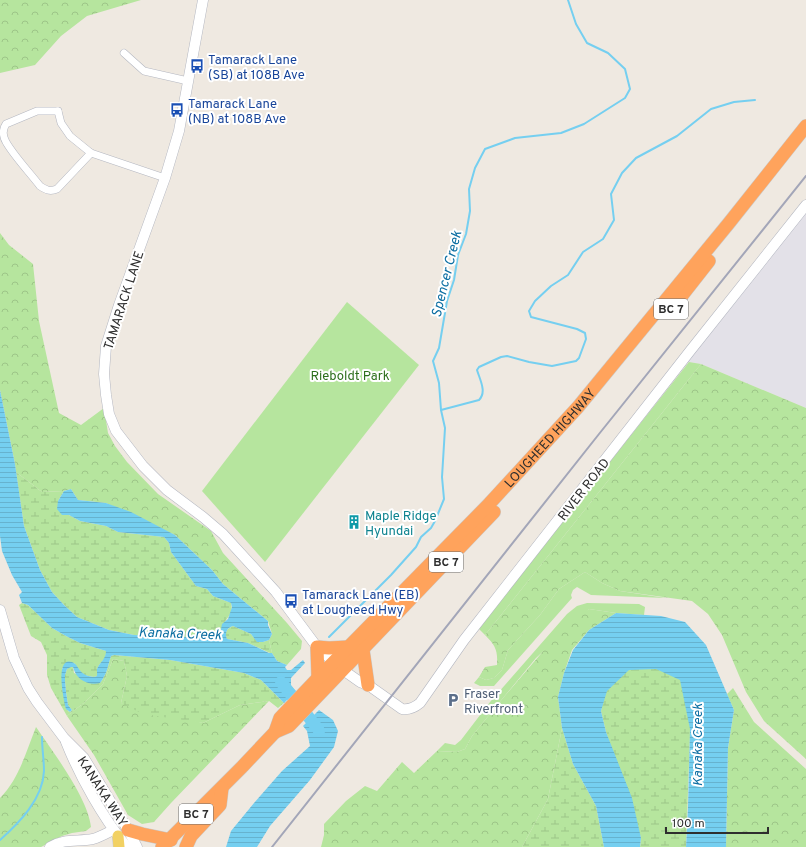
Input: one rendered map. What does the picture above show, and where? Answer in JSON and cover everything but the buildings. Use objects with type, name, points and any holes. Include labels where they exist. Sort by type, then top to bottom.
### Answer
[{"type":"highway","name":"LOUGHEED HIGHWAY","points":[[166,843],[222,788],[338,666],[348,647],[489,504],[578,407],[724,229],[806,126]]},
{"type":"highway","name":"LOUGHEED HIGHWAY","points":[[313,692],[318,678],[363,650],[496,510],[585,413],[692,283],[806,139]]},
{"type":"highway","points":[[318,678],[317,647],[348,647]]},
{"type":"highway","points":[[363,650],[368,685]]},
{"type":"highway","name":"BC 7","points":[[186,847],[194,832],[220,805],[222,788]]},
{"type":"highway","points":[[120,836],[142,834],[166,843]]},
{"type":"street","name":"TAMARACK LANE","points":[[203,0],[179,131],[106,346],[104,361],[106,395],[113,426],[122,440],[157,481],[214,525],[276,592],[317,647],[338,666]]},
{"type":"street","points":[[124,53],[144,71],[188,81]]},
{"type":"street","points":[[91,153],[58,189],[53,191],[46,190],[40,186],[6,142],[3,132],[4,128],[6,124],[37,111],[60,109],[60,123],[70,136],[91,153],[164,178]]},
{"type":"street","name":"RIVER ROAD","points":[[338,666],[402,709],[405,710],[413,708],[420,703],[469,634],[806,205]]},
{"type":"street","name":"KANAKA WAY","points":[[0,610],[19,672],[36,702],[64,738],[84,758],[120,836],[137,847]]},
{"type":"street","name":"KANAKA WAY","points":[[64,738],[74,763],[127,847]]},
{"type":"street","points":[[50,847],[68,840],[120,836]]},
{"type":"shaded area","points":[[806,206],[806,408],[701,364],[683,361]]},
{"type":"green space","points":[[0,0],[141,0],[87,16],[61,36],[35,65],[0,73]]},
{"type":"green space","points":[[0,233],[9,245],[33,264],[39,321],[59,413],[81,425],[104,408],[108,433],[115,446],[127,462],[158,494],[211,531],[223,553],[302,641],[301,649],[287,665],[277,661],[272,653],[269,640],[272,634],[268,621],[223,584],[212,570],[175,535],[106,503],[78,500],[71,489],[64,491],[42,492],[16,472],[0,390]]},
{"type":"green space","name":"Rieboldt Park","points":[[347,302],[419,365],[265,562],[202,491]]},
{"type":"green space","points":[[689,362],[701,364],[485,635],[478,628]]},
{"type":"green space","points":[[701,364],[806,408],[806,759],[764,721],[746,692],[722,635],[708,614],[692,601],[620,591],[602,583],[585,572],[559,589],[540,615],[508,650],[502,670],[494,678],[486,680],[479,677],[485,667],[497,665],[495,648],[485,635]]},
{"type":"green space","points":[[16,472],[42,492],[64,491],[58,501],[69,515],[80,521],[106,526],[118,532],[164,537],[169,543],[171,552],[196,586],[207,589],[213,596],[231,603],[231,612],[223,626],[221,637],[158,637],[134,635],[109,630],[77,617],[52,592],[40,570],[24,526]]},
{"type":"green space","points":[[585,572],[602,583],[620,591],[666,598],[591,595],[577,587],[573,590],[571,595],[572,598],[494,686],[480,686],[474,683],[479,677],[486,680],[494,678],[502,670],[508,650],[540,615],[559,589]]},
{"type":"green space","points":[[22,603],[28,605],[52,628],[66,636],[80,643],[106,651],[104,658],[97,669],[97,676],[94,677],[83,675],[74,663],[62,668],[63,692],[68,711],[70,712],[72,710],[68,705],[65,681],[67,669],[71,666],[73,667],[74,673],[100,683],[106,673],[111,656],[114,655],[170,660],[244,673],[261,680],[284,703],[278,708],[269,701],[240,705],[203,723],[143,714],[121,703],[127,676],[124,661],[113,659],[103,684],[85,702],[67,716],[51,688],[47,675],[47,655],[41,642],[31,636],[19,605]]},
{"type":"green space","points":[[587,603],[639,604],[645,607],[644,615],[589,609],[536,658],[472,736],[465,749],[457,752],[437,751],[445,743],[455,745],[461,740],[490,702],[567,614],[577,606]]},
{"type":"green space","points":[[589,609],[616,613],[589,630],[572,650],[558,697],[562,728],[548,799],[522,847],[321,847],[324,835],[324,824],[346,801],[365,786],[377,791],[402,762],[414,773],[437,751],[457,752],[465,749],[472,736],[568,622]]},
{"type":"green space","points":[[233,626],[251,634],[254,638],[263,642],[269,640],[272,653],[248,643],[227,639],[227,631]]},
{"type":"green space","points":[[622,651],[692,680],[686,847],[640,847],[641,838],[606,732],[601,711],[610,667]]},
{"type":"green space","points":[[113,659],[124,661],[127,676],[121,703],[203,723],[240,705],[269,701],[154,822],[142,824],[128,815],[94,755],[67,716],[85,702],[103,684]]},
{"type":"green space","points":[[733,688],[754,722],[806,769],[806,847],[726,847],[728,748],[734,710],[727,694]]},
{"type":"green space","points":[[36,727],[77,789],[84,803],[91,827],[86,831],[62,836],[41,847],[0,847],[0,798],[7,791],[17,774]]},
{"type":"green space","points":[[562,728],[573,764],[596,806],[604,847],[522,847],[548,799]]},
{"type":"water","points":[[0,390],[15,464],[24,526],[40,570],[52,592],[77,617],[109,630],[134,635],[220,638],[222,635],[222,624],[228,619],[232,607],[231,603],[213,596],[207,589],[196,586],[171,552],[169,543],[164,537],[118,532],[106,526],[80,521],[69,515],[62,515],[57,509],[58,501],[64,491],[71,489],[78,500],[106,503],[131,512],[175,535],[212,570],[223,584],[268,621],[272,634],[269,640],[257,642],[251,634],[233,626],[227,631],[227,639],[248,643],[272,653],[277,661],[287,665],[285,667],[287,670],[291,670],[303,660],[305,663],[291,678],[291,686],[296,691],[284,703],[261,680],[244,673],[170,660],[114,655],[111,656],[106,673],[100,683],[95,684],[83,681],[74,671],[73,667],[67,669],[65,675],[66,692],[68,705],[72,710],[70,712],[66,709],[62,681],[63,666],[66,662],[72,662],[75,663],[85,674],[94,677],[97,676],[97,669],[106,654],[106,651],[80,643],[52,628],[28,605],[22,603],[19,595],[22,592],[12,575],[2,551],[0,536]]},
{"type":"water","points":[[616,613],[661,616],[685,622],[706,645],[734,710],[728,748],[726,847],[686,847],[690,729],[680,680],[656,669],[629,670],[607,691],[601,711],[606,732],[632,798],[641,838],[640,847],[604,847],[596,806],[573,764],[562,728],[558,697],[564,673],[573,650],[589,630]]},
{"type":"water","points":[[319,710],[333,720],[338,731],[334,747],[310,780],[270,826],[257,847],[226,847],[231,831],[254,803],[282,771],[310,746],[307,731],[303,726]]},
{"type":"waterway","name":"Spencer Creek","points":[[329,637],[391,575],[416,547],[421,537],[431,528],[444,499],[442,477],[445,428],[441,410],[439,383],[433,361],[439,348],[447,301],[454,280],[458,255],[466,234],[470,211],[469,189],[475,168],[485,149],[515,138],[561,133],[584,124],[625,98],[630,89],[625,69],[608,53],[587,43],[576,24],[568,0]]},
{"type":"waterway","points":[[441,410],[479,400],[483,390],[477,370],[479,367],[501,357],[507,356],[552,366],[576,361],[579,358],[586,339],[585,333],[577,329],[531,317],[529,311],[535,301],[551,286],[568,275],[583,252],[603,239],[614,220],[611,194],[622,173],[636,158],[677,136],[711,109],[734,102],[755,100]]},
{"type":"waterway","name":"Kanaka Creek","points":[[281,682],[319,731]]},
{"type":"waterway","points":[[0,840],[15,826],[35,801],[43,781],[44,771],[42,737]]},
{"type":"railway","points":[[272,847],[599,434],[806,176]]},
{"type":"place","name":"Tamarack Lane (SB) at 108B Ave","points":[[197,66]]},
{"type":"place","name":"Tamarack Lane (NB) at 108B Ave","points":[[177,110]]},
{"type":"place","name":"Maple Ridge Hyundai","points":[[354,522]]},
{"type":"place","name":"Tamarack Lane (EB) at Lougheed Hwy","points":[[291,601]]},
{"type":"place","name":"Fraser Riverfront","points":[[453,700]]}]
